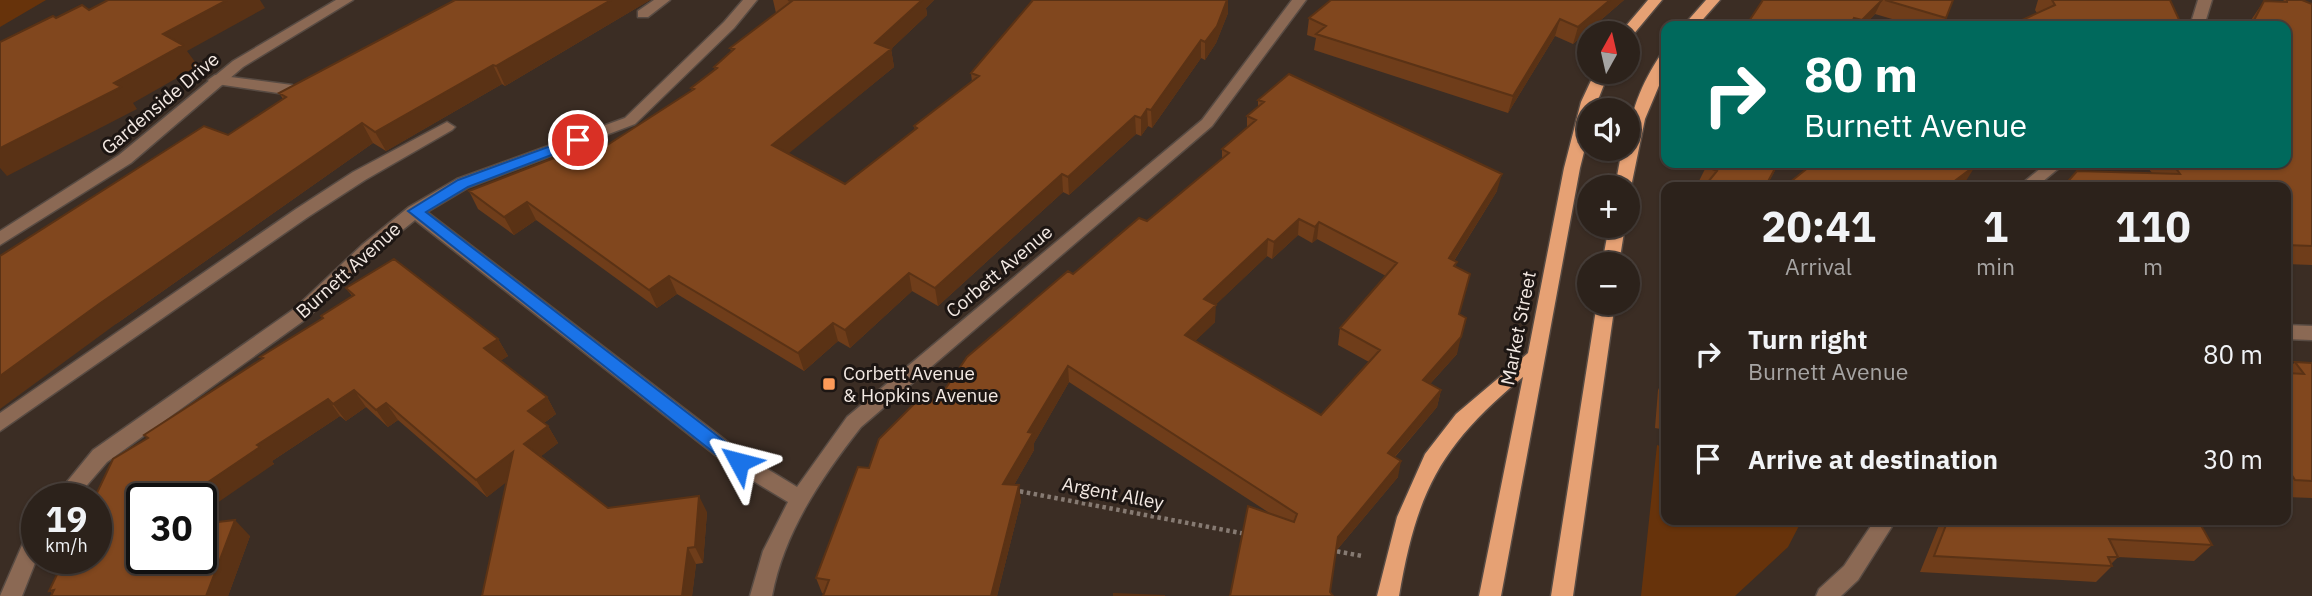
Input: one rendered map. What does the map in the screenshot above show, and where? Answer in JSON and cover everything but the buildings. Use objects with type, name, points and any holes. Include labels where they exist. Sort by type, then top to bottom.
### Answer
[{"type":"main road","points":[[1637,21],[1655,0]]},
{"type":"main road","points":[[1694,21],[1713,0]]},
{"type":"main road","points":[[1626,175],[1638,115],[1649,86],[1661,66]]},
{"type":"main road","name":"Market Street","points":[[1490,596],[1579,134],[1598,84]]},
{"type":"main road","points":[[1562,596],[1604,315]]},
{"type":"main road","points":[[1388,596],[1394,562],[1411,509],[1440,446],[1482,402],[1536,356]]},
{"type":"street","name":"Gardenside Drive","points":[[0,239],[125,159],[215,80],[263,48],[346,0]]},
{"type":"street","points":[[643,14],[663,0]]},
{"type":"street","name":"Burnett Avenue","points":[[77,483],[100,456],[300,314],[368,249],[415,211],[463,183],[630,121],[729,25],[750,0]]},
{"type":"street","name":"Corbett Avenue","points":[[761,596],[764,573],[800,499],[827,456],[854,422],[1208,122],[1299,0]]},
{"type":"street","points":[[2199,21],[2205,0]]},
{"type":"street","points":[[215,80],[292,90]]},
{"type":"street","points":[[0,423],[302,213],[359,176],[447,127]]},
{"type":"street","points":[[2032,182],[2051,168]]},
{"type":"street","points":[[415,211],[739,462],[800,499]]},
{"type":"street","points":[[2291,332],[2312,333]]},
{"type":"street","points":[[1827,596],[1851,573],[1883,525]]},
{"type":"street","points":[[11,596],[21,572]]},
{"type":"path","points":[[1811,168],[1825,175]]},
{"type":"path","name":"Argent Alley","points":[[1004,489],[1247,534]]},
{"type":"path","points":[[1327,550],[1394,562]]},
{"type":"shaded area","points":[[0,0],[46,0],[0,27]]},
{"type":"shaded area","points":[[1657,445],[1661,446],[1661,525],[1799,525],[1788,547],[1735,596],[1641,596]]},
{"type":"place","name":"Corbett Avenue & Hopkins Avenue","points":[[829,384]]},
{"type":"route","points":[[578,140],[463,183],[415,211],[739,462]]}]
